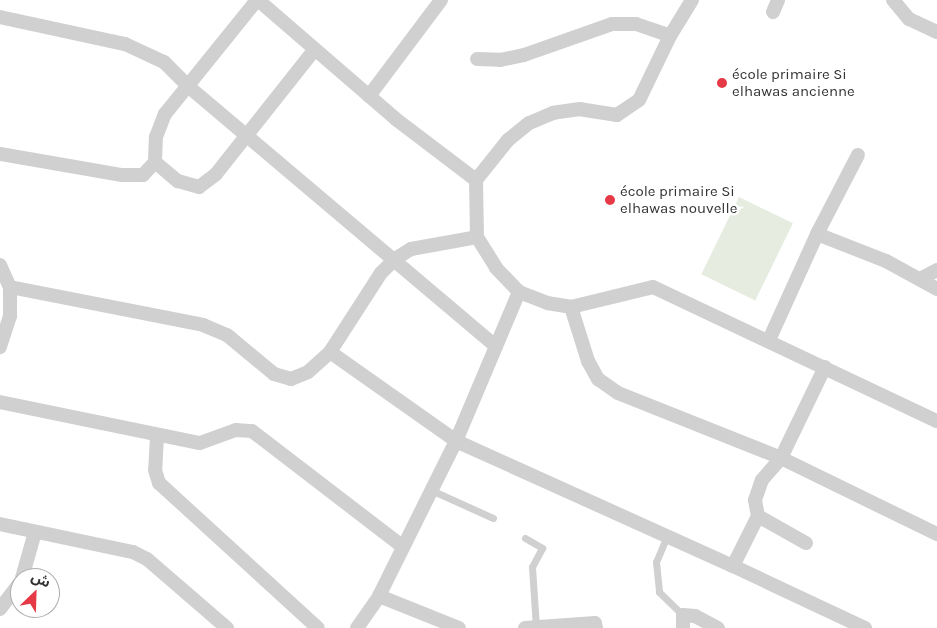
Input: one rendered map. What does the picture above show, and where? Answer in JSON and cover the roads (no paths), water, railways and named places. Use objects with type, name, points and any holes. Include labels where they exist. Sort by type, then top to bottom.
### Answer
[{"type":"street","points":[[0,154],[122,175],[143,175],[155,162],[156,137],[165,114],[257,0],[369,96],[476,180]]},
{"type":"street","points":[[369,96],[441,0]]},
{"type":"street","points":[[692,0],[670,36],[639,100],[617,115],[580,110],[553,113],[529,123],[508,140],[476,180],[477,237],[496,268],[519,292],[548,303],[571,306],[653,287],[769,340],[937,421]]},
{"type":"street","points":[[893,0],[909,19],[937,32]]},
{"type":"street","points":[[0,17],[146,51],[164,62],[188,87],[496,346]]},
{"type":"street","points":[[477,59],[500,60],[524,55],[612,24],[636,24],[670,36]]},
{"type":"street","points":[[155,162],[178,182],[198,186],[216,174],[245,134],[315,49]]},
{"type":"street","points":[[769,340],[816,234],[858,155]]},
{"type":"street","points":[[816,234],[886,262],[937,289]]},
{"type":"street","points":[[10,287],[202,326],[227,335],[274,374],[291,379],[308,372],[330,352],[381,273],[394,259],[411,249],[477,237]]},
{"type":"street","points":[[0,265],[10,287],[10,316],[1,340]]},
{"type":"street","points":[[920,279],[937,270]]},
{"type":"street","points":[[357,628],[379,596],[432,490],[456,440],[519,292]]},
{"type":"street","points":[[571,306],[588,361],[598,378],[618,393],[781,458],[937,534]]},
{"type":"street","points":[[330,352],[456,440],[865,628]]},
{"type":"street","points":[[732,566],[758,516],[755,500],[762,480],[781,458],[825,367]]},
{"type":"street","points":[[0,402],[157,436],[200,443],[236,430],[252,431],[403,547]]},
{"type":"street","points":[[157,436],[155,470],[159,483],[318,628]]},
{"type":"street","points":[[758,516],[806,542]]},
{"type":"street","points":[[0,524],[133,552],[147,559],[227,628]]},
{"type":"street","points":[[25,568],[35,532]]},
{"type":"street","points":[[0,609],[10,596]]},
{"type":"street","points":[[379,596],[458,628]]},
{"type":"street","points":[[683,622],[695,616],[718,628]]},
{"type":"street","points":[[530,628],[563,627],[595,623],[596,628]]},
{"type":"lane","points":[[432,490],[493,518]]},
{"type":"lane","points":[[667,536],[656,562],[659,592],[683,622]]},
{"type":"lane","points":[[524,538],[542,548],[532,567],[530,628]]},
{"type":"place","name":"école primaire Si elhawas ancienne","points":[[722,83]]},
{"type":"place","name":"école primaire Si elhawas nouvelle","points":[[610,200]]}]
